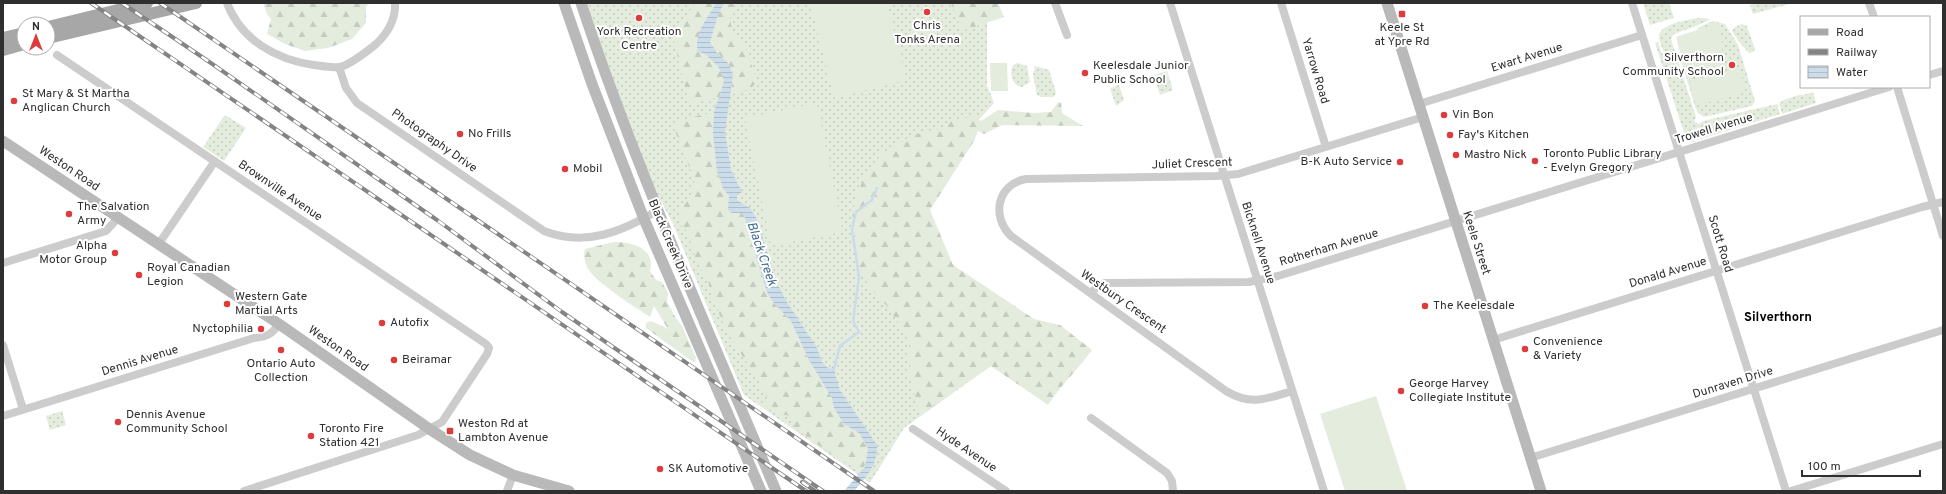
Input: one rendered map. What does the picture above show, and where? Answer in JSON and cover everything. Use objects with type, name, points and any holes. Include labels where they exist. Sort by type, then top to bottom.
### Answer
[{"type":"main road","points":[[56,25],[146,3]]},
{"type":"main road","points":[[56,36],[196,3]]},
{"type":"main road","name":"Black Creek Drive","points":[[564,3],[597,98],[644,219],[762,491]]},
{"type":"main road","name":"Black Creek Drive","points":[[580,3],[658,210],[776,491]]},
{"type":"main road","name":"Keele Street","points":[[1387,3],[1541,491]]},
{"type":"main road","points":[[3,38],[16,35]]},
{"type":"main road","points":[[3,50],[16,46]]},
{"type":"main road","name":"Weston Road","points":[[3,140],[158,245],[279,324],[430,430],[480,461],[513,475],[569,491]]},
{"type":"street","points":[[228,5],[241,28],[259,45],[269,51],[301,63],[340,67],[364,54],[382,38],[390,27],[395,14],[396,3]]},
{"type":"street","points":[[1055,3],[1066,34]]},
{"type":"street","name":"Bicknell Avenue","points":[[1170,3],[1324,491]]},
{"type":"street","name":"Yarrow Road","points":[[1281,3],[1326,147]]},
{"type":"street","name":"Scott Road","points":[[1632,3],[1786,491]]},
{"type":"street","points":[[1869,3],[1874,16]]},
{"type":"street","name":"Ewart Avenue","points":[[1419,104],[1642,35]]},
{"type":"street","name":"Brownville Avenue","points":[[57,55],[486,344],[489,348],[488,354],[442,422],[430,430]]},
{"type":"street","name":"Photography Drive","points":[[340,67],[346,88],[357,103],[544,231],[558,236],[571,238],[594,238],[644,219],[658,210]]},
{"type":"street","points":[[1930,75],[1943,71]]},
{"type":"street","name":"Trowell Avenue","points":[[1455,221],[1885,88]]},
{"type":"street","points":[[1897,88],[1943,236]]},
{"type":"street","name":"Juliet Crescent","points":[[1026,179],[1224,176],[1238,174],[1423,117]]},
{"type":"street","points":[[158,245],[215,161]]},
{"type":"street","name":"Westbury Crescent","points":[[1026,179],[1012,185],[1001,198],[999,214],[1002,226],[1019,242],[1234,395],[1255,401],[1292,391]]},
{"type":"street","name":"Donald Avenue","points":[[1493,340],[1943,202]]},
{"type":"street","points":[[3,263],[106,231],[118,218]]},
{"type":"street","name":"Rotherham Avenue","points":[[1090,293],[1104,283],[1257,281],[1278,276],[1455,221]]},
{"type":"street","name":"Dennis Avenue","points":[[3,416],[247,340],[264,337],[273,333],[279,324]]},
{"type":"street","name":"Dunraven Drive","points":[[1530,458],[1754,390],[1943,330]]},
{"type":"street","points":[[3,344],[23,409]]},
{"type":"street","points":[[1091,418],[1167,473],[1172,481],[1173,491]]},
{"type":"street","name":"Hyde Avenue","points":[[913,429],[1006,491]]},
{"type":"street","points":[[244,491],[430,430]]},
{"type":"street","points":[[1791,491],[1943,444]]},
{"type":"street","points":[[507,491],[513,475]]},
{"type":"green space","points":[[263,3],[369,3],[366,7],[366,23],[352,39],[328,48],[305,51],[285,44],[267,34],[271,19],[267,14]]},
{"type":"green space","points":[[586,3],[977,3],[987,19],[987,85],[994,103],[914,191],[991,366],[904,428],[870,483],[744,395],[673,224],[654,188]]},
{"type":"green space","points":[[696,3],[716,3],[700,32],[698,44],[699,51],[708,56],[722,72],[724,82],[719,97],[689,104],[672,33]]},
{"type":"green space","points":[[724,3],[734,3],[730,16],[732,31],[744,42],[757,82],[750,89],[730,95],[732,85],[731,71],[710,42],[718,15]]},
{"type":"green space","points":[[810,3],[887,3],[907,80],[834,98]]},
{"type":"green space","points":[[951,3],[998,3],[1004,17],[962,31]]},
{"type":"green space","points":[[1643,3],[1669,3],[1674,18],[1650,25]]},
{"type":"green space","points":[[1758,3],[1793,3],[1753,14],[1750,5]]},
{"type":"green space","points":[[1699,18],[1711,19],[1674,34],[1671,39],[1696,117],[1694,121],[1699,124],[1703,121],[1777,104],[1780,114],[1687,142],[1655,43],[1658,42],[1662,54],[1664,53],[1659,37],[1661,31],[1670,25]]},
{"type":"green space","points":[[1713,21],[1725,24],[1738,45],[1755,101],[1752,106],[1704,117],[1698,113],[1695,107],[1681,60],[1704,53],[1697,28]]},
{"type":"green space","points":[[1718,23],[1722,35],[1722,48],[1719,60],[1708,70],[1686,75],[1676,37]]},
{"type":"green space","points":[[1742,24],[1747,26],[1755,49],[1753,52],[1749,53],[1732,31],[1735,27]]},
{"type":"green space","points":[[990,63],[1007,63],[1008,91],[991,91]]},
{"type":"green space","points":[[1017,63],[1027,66],[1030,82],[1022,87],[1014,82],[1011,75],[1013,65]]},
{"type":"green space","points":[[1035,66],[1049,70],[1056,92],[1054,97],[1041,97],[1037,95],[1033,75]]},
{"type":"green space","points":[[1739,67],[1746,92],[1696,106],[1689,82]]},
{"type":"green space","points":[[1167,71],[1173,90],[1160,95],[1154,75]]},
{"type":"green space","points":[[1119,85],[1124,100],[1116,106],[1110,88]]},
{"type":"green space","points":[[1813,92],[1816,103],[1782,114],[1779,103],[1799,95]]},
{"type":"green space","points":[[1058,102],[1061,103],[1062,113],[1083,126],[1002,125],[984,134],[978,131],[974,141],[930,210],[953,265],[1034,319],[1060,325],[1092,350],[1048,405],[991,366],[920,415],[909,376],[909,338],[887,306],[869,287],[858,263],[851,225],[855,200],[864,177],[882,153],[913,135],[934,132],[955,119],[975,117],[981,121],[998,110],[1034,113],[1051,112]]},
{"type":"green space","points":[[817,103],[843,232],[771,246],[745,118]]},
{"type":"green space","points":[[714,112],[717,171],[723,188],[729,196],[728,210],[732,213],[741,213],[744,215],[767,292],[773,302],[791,321],[809,360],[832,398],[835,408],[844,424],[863,437],[868,448],[867,461],[861,472],[821,447],[795,428],[795,421],[787,415],[777,414],[761,404],[767,398],[765,392],[726,330],[710,291],[708,280],[698,264],[691,246],[690,237],[679,223],[681,216],[676,211],[690,197],[694,179],[674,128],[676,121]]},
{"type":"green space","points":[[225,115],[246,128],[224,161],[203,147]]},
{"type":"green space","points":[[614,242],[635,245],[646,252],[651,263],[650,271],[656,280],[662,282],[668,293],[667,302],[682,326],[696,358],[695,362],[646,328],[646,323],[651,321],[668,329],[654,306],[650,317],[608,289],[589,270],[585,260],[585,249]]},
{"type":"green space","points":[[1376,396],[1407,491],[1345,491],[1320,414]]},
{"type":"green space","points":[[62,411],[66,425],[50,430],[46,416]]},
{"type":"water","name":"Black Creek","points":[[716,3],[724,3],[718,15],[710,42],[717,53],[728,63],[733,74],[725,132],[731,170],[742,192],[737,195],[737,200],[750,208],[757,219],[776,281],[785,299],[817,348],[822,362],[829,369],[832,368],[832,366],[835,367],[835,374],[840,390],[877,445],[876,458],[867,476],[854,491],[844,491],[865,467],[868,448],[859,433],[844,424],[834,408],[832,398],[809,360],[791,321],[773,302],[767,292],[744,215],[741,213],[732,213],[728,210],[729,196],[723,188],[717,171],[713,133],[714,111],[724,80],[718,66],[706,55],[698,51],[697,44],[702,26]]},
{"type":"waterway","points":[[834,369],[840,346],[859,332],[853,321],[859,277],[852,229],[856,212],[872,200],[877,188]]},
{"type":"railway","points":[[91,3],[806,491]]},
{"type":"railway","points":[[122,3],[437,220],[562,312],[823,491]]},
{"type":"railway","points":[[160,3],[874,491]]},
{"type":"railway","points":[[802,482],[815,491]]},
{"type":"place","name":"Chris Tonks Arena","points":[[927,12]]},
{"type":"place","name":"Keele St at Ypre Rd","points":[[1402,14]]},
{"type":"place","name":"York Recreation Centre","points":[[639,18]]},
{"type":"place","name":"Silverthorn Community School","points":[[1732,65]]},
{"type":"place","name":"Keelesdale Junior Public School","points":[[1085,73]]},
{"type":"place","name":"St Mary & St Martha Anglican Church","points":[[14,101]]},
{"type":"place","name":"Vin Bon","points":[[1444,115]]},
{"type":"place","name":"No Frills","points":[[460,134]]},
{"type":"place","name":"Fay's Kitchen","points":[[1450,135]]},
{"type":"place","name":"Mastro Nick","points":[[1456,155]]},
{"type":"place","name":"Toronto Public Library - Evelyn Gregory","points":[[1535,161]]},
{"type":"place","name":"B-K Auto Service","points":[[1400,162]]},
{"type":"place","name":"Mobil","points":[[565,169]]},
{"type":"place","name":"The Salvation Army","points":[[69,214]]},
{"type":"place","name":"Alpha Motor Group","points":[[115,253]]},
{"type":"place","name":"Royal Canadian Legion","points":[[139,275]]},
{"type":"place","name":"Western Gate Martial Arts","points":[[227,304]]},
{"type":"place","name":"The Keelesdale","points":[[1425,306]]},
{"type":"place","name":"Autofix","points":[[382,323]]},
{"type":"place","name":"Nyctophilia","points":[[261,329]]},
{"type":"place","name":"Convenience & Variety","points":[[1525,349]]},
{"type":"place","name":"Ontario Auto Collection","points":[[281,350]]},
{"type":"place","name":"Beiramar","points":[[394,360]]},
{"type":"place","name":"George Harvey Collegiate Institute","points":[[1401,391]]},
{"type":"place","name":"Dennis Avenue Community School","points":[[118,422]]},
{"type":"place","name":"Weston Rd at Lambton Avenue","points":[[450,431]]},
{"type":"place","name":"Toronto Fire Station 421","points":[[311,436]]},
{"type":"place","name":"SK Automotive","points":[[660,469]]},
{"type":"district","name":"Silverthorn","points":[[1778,318]]}]
